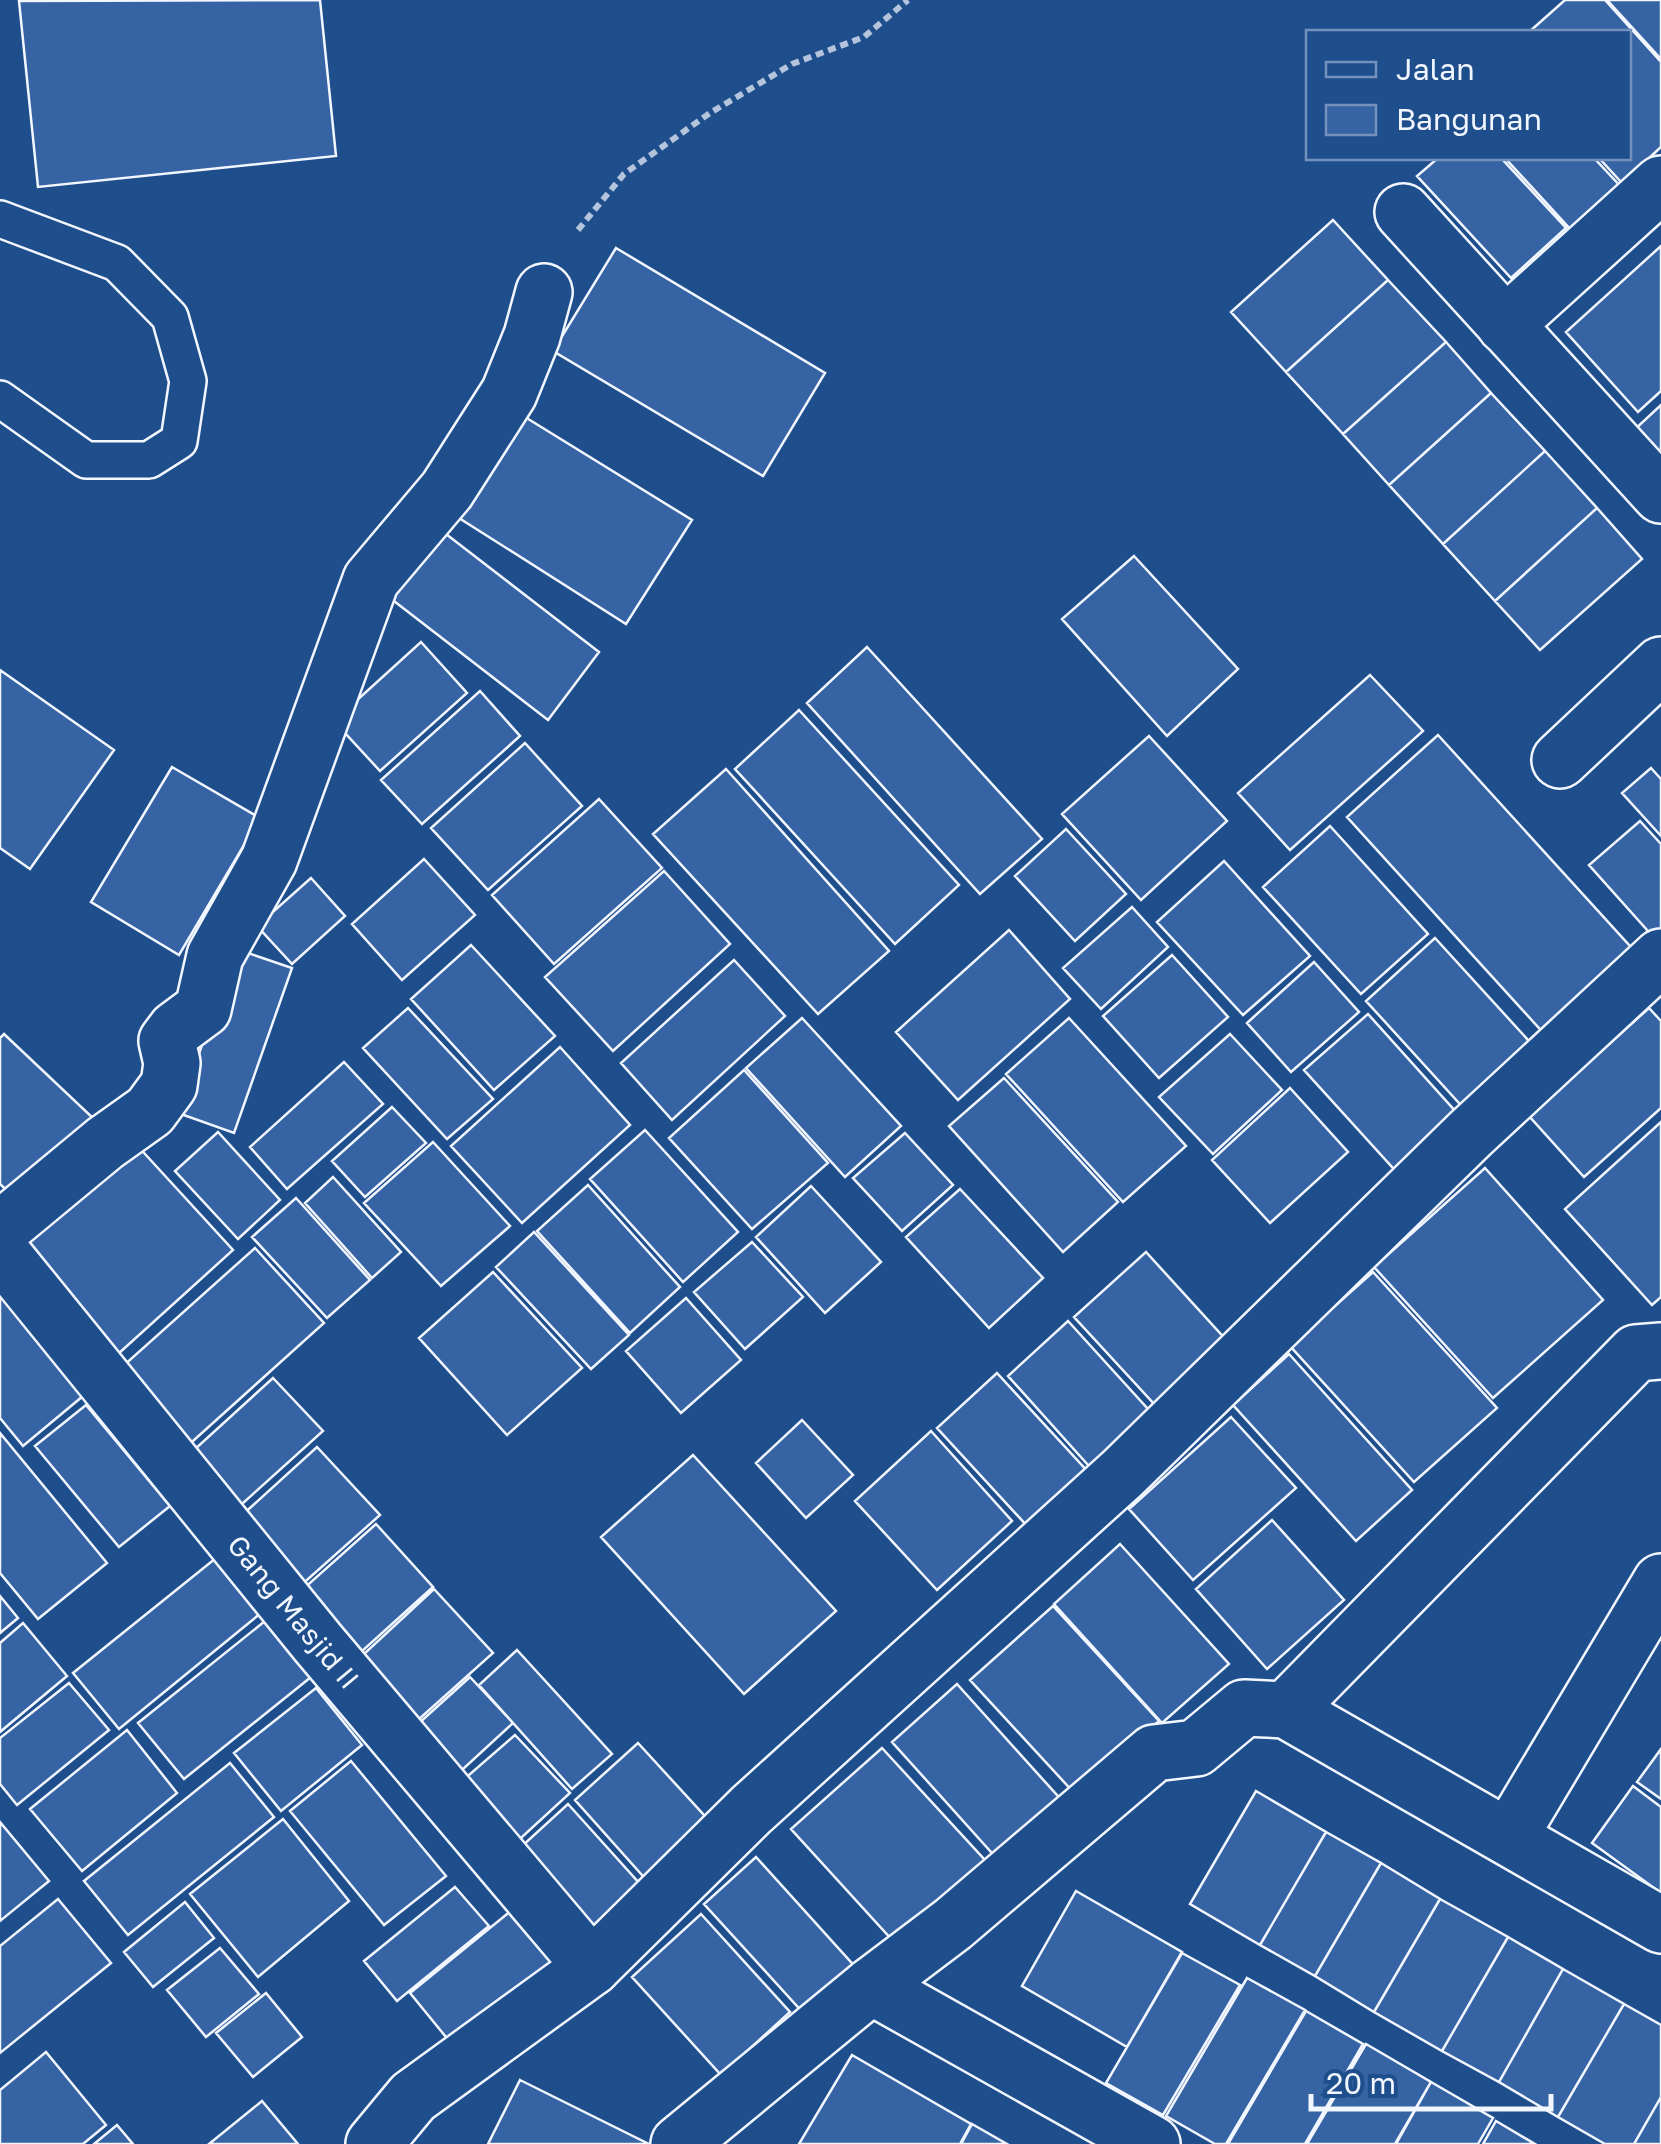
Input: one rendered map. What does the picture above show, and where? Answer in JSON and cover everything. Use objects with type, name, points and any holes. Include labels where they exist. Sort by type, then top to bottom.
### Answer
[{"type":"street","points":[[1506,325],[1661,184]]},
{"type":"street","points":[[1404,212],[1661,494]]},
{"type":"street","points":[[0,1230],[150,1110],[169,1085],[172,1063],[167,1041],[203,1009],[214,956],[269,860],[372,580],[446,490],[508,393],[532,336],[544,292]]},
{"type":"street","points":[[1560,760],[1661,665]]},
{"type":"street","points":[[374,2144],[412,2097],[592,1967],[751,1810],[1124,1474],[1471,1132],[1661,957]]},
{"type":"street","name":"Gang Masjid II","points":[[0,1251],[318,1643],[592,1967]]},
{"type":"street","points":[[1286,1710],[1636,1353],[1661,1352]]},
{"type":"street","points":[[1509,1837],[1661,1582]]},
{"type":"street","points":[[679,2144],[870,1986],[953,1924],[1154,1753],[1196,1748],[1244,1708],[1286,1710],[1661,1925]]},
{"type":"street","points":[[870,1986],[1152,2144]]},
{"type":"lane","points":[[0,219],[116,263],[170,317],[188,381],[179,441],[149,460],[86,460],[0,399]]},
{"type":"path","points":[[544,292],[570,240],[624,174],[762,80],[792,64],[864,38],[908,0]]},
{"type":"building","points":[[320,0],[336,156],[38,187],[19,1]]},
{"type":"building","points":[[1565,0],[1605,0],[1661,62],[1661,147],[1622,183],[1601,160],[1631,160],[1631,30],[1531,30]]},
{"type":"building","points":[[1607,0],[1661,0],[1661,59]]},
{"type":"building","points":[[1436,160],[1503,160],[1566,228],[1511,278],[1417,176]]},
{"type":"building","points":[[1507,160],[1596,160],[1622,188],[1573,232]]},
{"type":"building","points":[[1333,220],[1388,280],[1286,372],[1231,312]]},
{"type":"building","points":[[1661,246],[1661,391],[1638,412],[1566,332]]},
{"type":"building","points":[[616,248],[825,373],[763,476],[553,351]]},
{"type":"building","points":[[1388,280],[1446,342],[1343,434],[1286,372]]},
{"type":"building","points":[[1446,342],[1491,393],[1389,485],[1343,434]]},
{"type":"building","points":[[1491,393],[1545,451],[1443,544],[1389,485]]},
{"type":"building","points":[[1661,405],[1661,462],[1633,431]]},
{"type":"building","points":[[512,409],[692,520],[626,624],[448,511]]},
{"type":"building","points":[[1545,451],[1597,508],[1495,601],[1443,544]]},
{"type":"building","points":[[1597,508],[1642,559],[1540,650],[1495,601]]},
{"type":"building","points":[[433,524],[599,652],[548,720],[381,591]]},
{"type":"building","points":[[1134,556],[1238,669],[1167,736],[1062,619]]},
{"type":"building","points":[[421,642],[467,693],[380,771],[334,721]]},
{"type":"building","points":[[867,647],[1042,839],[980,894],[807,703]]},
{"type":"building","points":[[0,670],[114,750],[30,869],[0,848]]},
{"type":"building","points":[[1370,675],[1423,731],[1290,850],[1238,793]]},
{"type":"building","points":[[480,691],[520,736],[422,824],[381,780]]},
{"type":"building","points":[[799,710],[959,885],[895,944],[735,769]]},
{"type":"building","points":[[1438,735],[1639,956],[1548,1038],[1347,817]]},
{"type":"building","points":[[1149,736],[1227,821],[1141,900],[1062,814]]},
{"type":"building","points":[[525,743],[582,806],[488,890],[431,828]]},
{"type":"building","points":[[172,767],[260,818],[179,955],[91,902]]},
{"type":"building","points":[[1651,768],[1661,779],[1661,836],[1622,793]]},
{"type":"building","points":[[726,769],[889,951],[818,1014],[653,834]]},
{"type":"building","points":[[599,799],[662,868],[554,964],[492,895]]},
{"type":"building","points":[[1640,821],[1661,844],[1661,935],[1656,940],[1589,865]]},
{"type":"building","points":[[1330,826],[1428,934],[1361,994],[1263,887]]},
{"type":"building","points":[[1066,829],[1126,894],[1075,941],[1015,876]]},
{"type":"building","points":[[424,859],[475,915],[402,980],[352,924]]},
{"type":"building","points":[[1224,861],[1310,956],[1243,1015],[1157,922]]},
{"type":"building","points":[[664,871],[730,944],[613,1051],[545,977]]},
{"type":"building","points":[[311,878],[345,916],[292,964],[257,926]]},
{"type":"building","points":[[1132,907],[1168,947],[1101,1009],[1063,968]]},
{"type":"building","points":[[1009,930],[1070,999],[958,1100],[896,1032]]},
{"type":"building","points":[[1435,938],[1539,1052],[1469,1114],[1366,1001]]},
{"type":"building","points":[[471,945],[555,1036],[494,1090],[411,999]]},
{"type":"building","points":[[236,949],[292,968],[234,1133],[178,1113]]},
{"type":"building","points":[[1172,955],[1228,1017],[1159,1078],[1103,1016]]},
{"type":"building","points":[[734,960],[785,1016],[672,1120],[621,1063]]},
{"type":"building","points":[[1314,962],[1359,1012],[1291,1072],[1247,1023]]},
{"type":"building","points":[[408,1008],[493,1099],[447,1139],[363,1048]]},
{"type":"building","points":[[1649,1008],[1661,1021],[1661,1108],[1584,1177],[1529,1116]]},
{"type":"building","points":[[1368,1014],[1465,1122],[1402,1178],[1304,1070]]},
{"type":"building","points":[[802,1018],[901,1126],[845,1177],[746,1068]]},
{"type":"building","points":[[1069,1018],[1186,1146],[1123,1202],[1006,1074]]},
{"type":"building","points":[[4,1034],[94,1119],[17,1200],[0,1184],[0,1038]]},
{"type":"building","points":[[1230,1034],[1282,1090],[1213,1154],[1159,1097]]},
{"type":"building","points":[[560,1047],[630,1125],[522,1223],[451,1146]]},
{"type":"building","points":[[344,1062],[383,1104],[287,1189],[250,1147]]},
{"type":"building","points":[[744,1070],[828,1163],[752,1229],[669,1138]]},
{"type":"building","points":[[1004,1078],[1118,1202],[1063,1252],[949,1126]]},
{"type":"building","points":[[1290,1088],[1348,1152],[1270,1223],[1212,1160]]},
{"type":"building","points":[[392,1107],[426,1143],[365,1197],[332,1161]]},
{"type":"building","points":[[1661,1122],[1661,1297],[1652,1305],[1565,1209]]},
{"type":"building","points":[[645,1130],[738,1232],[683,1282],[590,1179]]},
{"type":"building","points":[[218,1132],[280,1200],[238,1239],[175,1171]]},
{"type":"building","points":[[905,1133],[953,1185],[902,1231],[853,1178]]},
{"type":"building","points":[[134,1142],[233,1250],[117,1355],[18,1246]]},
{"type":"building","points":[[433,1142],[510,1226],[441,1286],[364,1203]]},
{"type":"building","points":[[1485,1168],[1603,1300],[1493,1398],[1374,1267]]},
{"type":"building","points":[[333,1177],[401,1252],[372,1278],[305,1203]]},
{"type":"building","points":[[588,1185],[680,1287],[630,1333],[537,1231]]},
{"type":"building","points":[[811,1186],[881,1262],[825,1313],[756,1237]]},
{"type":"building","points":[[960,1189],[1043,1278],[989,1328],[906,1237]]},
{"type":"building","points":[[296,1198],[370,1280],[327,1318],[252,1237]]},
{"type":"building","points":[[534,1232],[629,1335],[591,1369],[496,1267]]},
{"type":"building","points":[[752,1242],[803,1297],[745,1349],[694,1292]]},
{"type":"building","points":[[255,1248],[324,1323],[183,1450],[113,1375]]},
{"type":"building","points":[[1146,1252],[1228,1342],[1156,1406],[1074,1317]]},
{"type":"building","points":[[493,1272],[582,1368],[507,1435],[419,1338]]},
{"type":"building","points":[[1373,1272],[1497,1408],[1414,1482],[1290,1346]]},
{"type":"building","points":[[0,1295],[83,1396],[23,1446],[0,1418]]},
{"type":"building","points":[[686,1298],[741,1360],[681,1413],[626,1351]]},
{"type":"building","points":[[1068,1321],[1157,1419],[1097,1475],[1008,1376]]},
{"type":"building","points":[[1289,1354],[1412,1490],[1356,1541],[1233,1405]]},
{"type":"building","points":[[997,1373],[1090,1474],[1029,1528],[937,1428]]},
{"type":"building","points":[[273,1378],[323,1431],[232,1513],[183,1460]]},
{"type":"building","points":[[86,1405],[170,1506],[119,1547],[35,1446]]},
{"type":"building","points":[[1231,1417],[1296,1488],[1193,1580],[1129,1509]]},
{"type":"building","points":[[802,1420],[853,1475],[806,1518],[756,1463]]},
{"type":"building","points":[[931,1431],[1012,1521],[937,1590],[855,1501]]},
{"type":"building","points":[[0,1433],[107,1563],[38,1619],[0,1573]]},
{"type":"building","points":[[317,1447],[380,1515],[289,1596],[228,1528]]},
{"type":"building","points":[[693,1455],[836,1611],[744,1694],[601,1537]]},
{"type":"building","points":[[1272,1520],[1344,1600],[1267,1669],[1196,1589]]},
{"type":"building","points":[[376,1524],[433,1587],[350,1662],[293,1598]]},
{"type":"building","points":[[1120,1544],[1229,1664],[1162,1723],[1054,1604]]},
{"type":"building","points":[[216,1558],[261,1613],[119,1729],[73,1673]]},
{"type":"building","points":[[434,1589],[493,1653],[408,1729],[351,1666]]},
{"type":"building","points":[[0,1596],[18,1618],[0,1633]]},
{"type":"building","points":[[1053,1606],[1159,1721],[1076,1795],[970,1680]]},
{"type":"building","points":[[270,1617],[316,1673],[184,1779],[138,1723]]},
{"type":"building","points":[[23,1623],[67,1676],[0,1732],[0,1643]]},
{"type":"building","points":[[517,1650],[612,1754],[572,1789],[479,1685]]},
{"type":"building","points":[[470,1677],[513,1723],[450,1781],[408,1733]]},
{"type":"building","points":[[69,1683],[109,1730],[17,1805],[0,1784],[0,1738]]},
{"type":"building","points":[[957,1684],[1065,1804],[1000,1862],[892,1742]]},
{"type":"building","points":[[316,1688],[362,1745],[281,1811],[234,1753]]},
{"type":"building","points":[[127,1730],[177,1793],[82,1871],[30,1809]]},
{"type":"building","points":[[515,1735],[570,1793],[509,1849],[454,1788]]},
{"type":"building","points":[[638,1743],[714,1826],[650,1884],[575,1800]]},
{"type":"building","points":[[882,1748],[995,1871],[904,1953],[791,1829]]},
{"type":"building","points":[[1661,1749],[1661,1799],[1637,1782]]},
{"type":"building","points":[[351,1761],[446,1876],[384,1925],[290,1811]]},
{"type":"building","points":[[230,1763],[274,1817],[128,1935],[84,1881]]},
{"type":"building","points":[[1633,1786],[1661,1807],[1661,1893],[1592,1843]]},
{"type":"building","points":[[1256,1791],[1326,1832],[1260,1945],[1190,1904]]},
{"type":"building","points":[[568,1804],[640,1884],[582,1937],[510,1857]]},
{"type":"building","points":[[283,1819],[349,1901],[258,1977],[190,1894]]},
{"type":"building","points":[[0,1822],[49,1881],[0,1921]]},
{"type":"building","points":[[1326,1832],[1381,1863],[1315,1976],[1260,1945]]},
{"type":"building","points":[[756,1857],[858,1970],[806,2016],[704,1904]]},
{"type":"building","points":[[1381,1863],[1440,1899],[1374,2012],[1315,1976]]},
{"type":"building","points":[[455,1887],[489,1926],[397,2001],[364,1961]]},
{"type":"building","points":[[1076,1891],[1182,1952],[1127,2047],[1022,1986]]},
{"type":"building","points":[[58,1899],[111,1963],[0,2053],[0,1946]]},
{"type":"building","points":[[1440,1899],[1508,1937],[1442,2051],[1374,2012]]},
{"type":"building","points":[[185,1902],[214,1938],[153,1987],[124,1952]]},
{"type":"building","points":[[512,1910],[561,1969],[459,2053],[410,1993]]},
{"type":"building","points":[[701,1914],[790,2012],[721,2075],[632,1977]]},
{"type":"building","points":[[1508,1937],[1563,1969],[1499,2082],[1442,2051]]},
{"type":"building","points":[[220,1948],[259,1994],[206,2037],[167,1990]]},
{"type":"building","points":[[1182,1953],[1240,1985],[1163,2115],[1106,2083]]},
{"type":"building","points":[[1563,1969],[1624,2004],[1558,2117],[1499,2082]]},
{"type":"building","points":[[1247,1978],[1305,2010],[1226,2144],[1215,2144],[1166,2116]]},
{"type":"building","points":[[266,1993],[302,2037],[253,2077],[216,2033]]},
{"type":"building","points":[[1624,2004],[1661,2025],[1661,2097],[1634,2144],[1605,2144],[1558,2117]]},
{"type":"building","points":[[1306,2011],[1363,2044],[1305,2144],[1228,2144]]},
{"type":"building","points":[[1366,2044],[1431,2082],[1395,2144],[1307,2144]]},
{"type":"building","points":[[46,2052],[106,2125],[83,2144],[0,2144],[0,2090]]},
{"type":"building","points":[[852,2055],[971,2124],[960,2144],[799,2144]]},
{"type":"building","points":[[520,2080],[649,2144],[488,2144]]},
{"type":"building","points":[[1431,2082],[1493,2118],[1478,2144],[1396,2144]]},
{"type":"building","points":[[1661,2097],[1661,2144],[1634,2144]]},
{"type":"building","points":[[262,2101],[298,2144],[209,2144]]},
{"type":"building","points":[[1496,2121],[1535,2144],[1483,2144]]},
{"type":"building","points":[[972,2124],[1007,2144],[961,2144]]},
{"type":"building","points":[[117,2125],[133,2144],[94,2144]]}]
